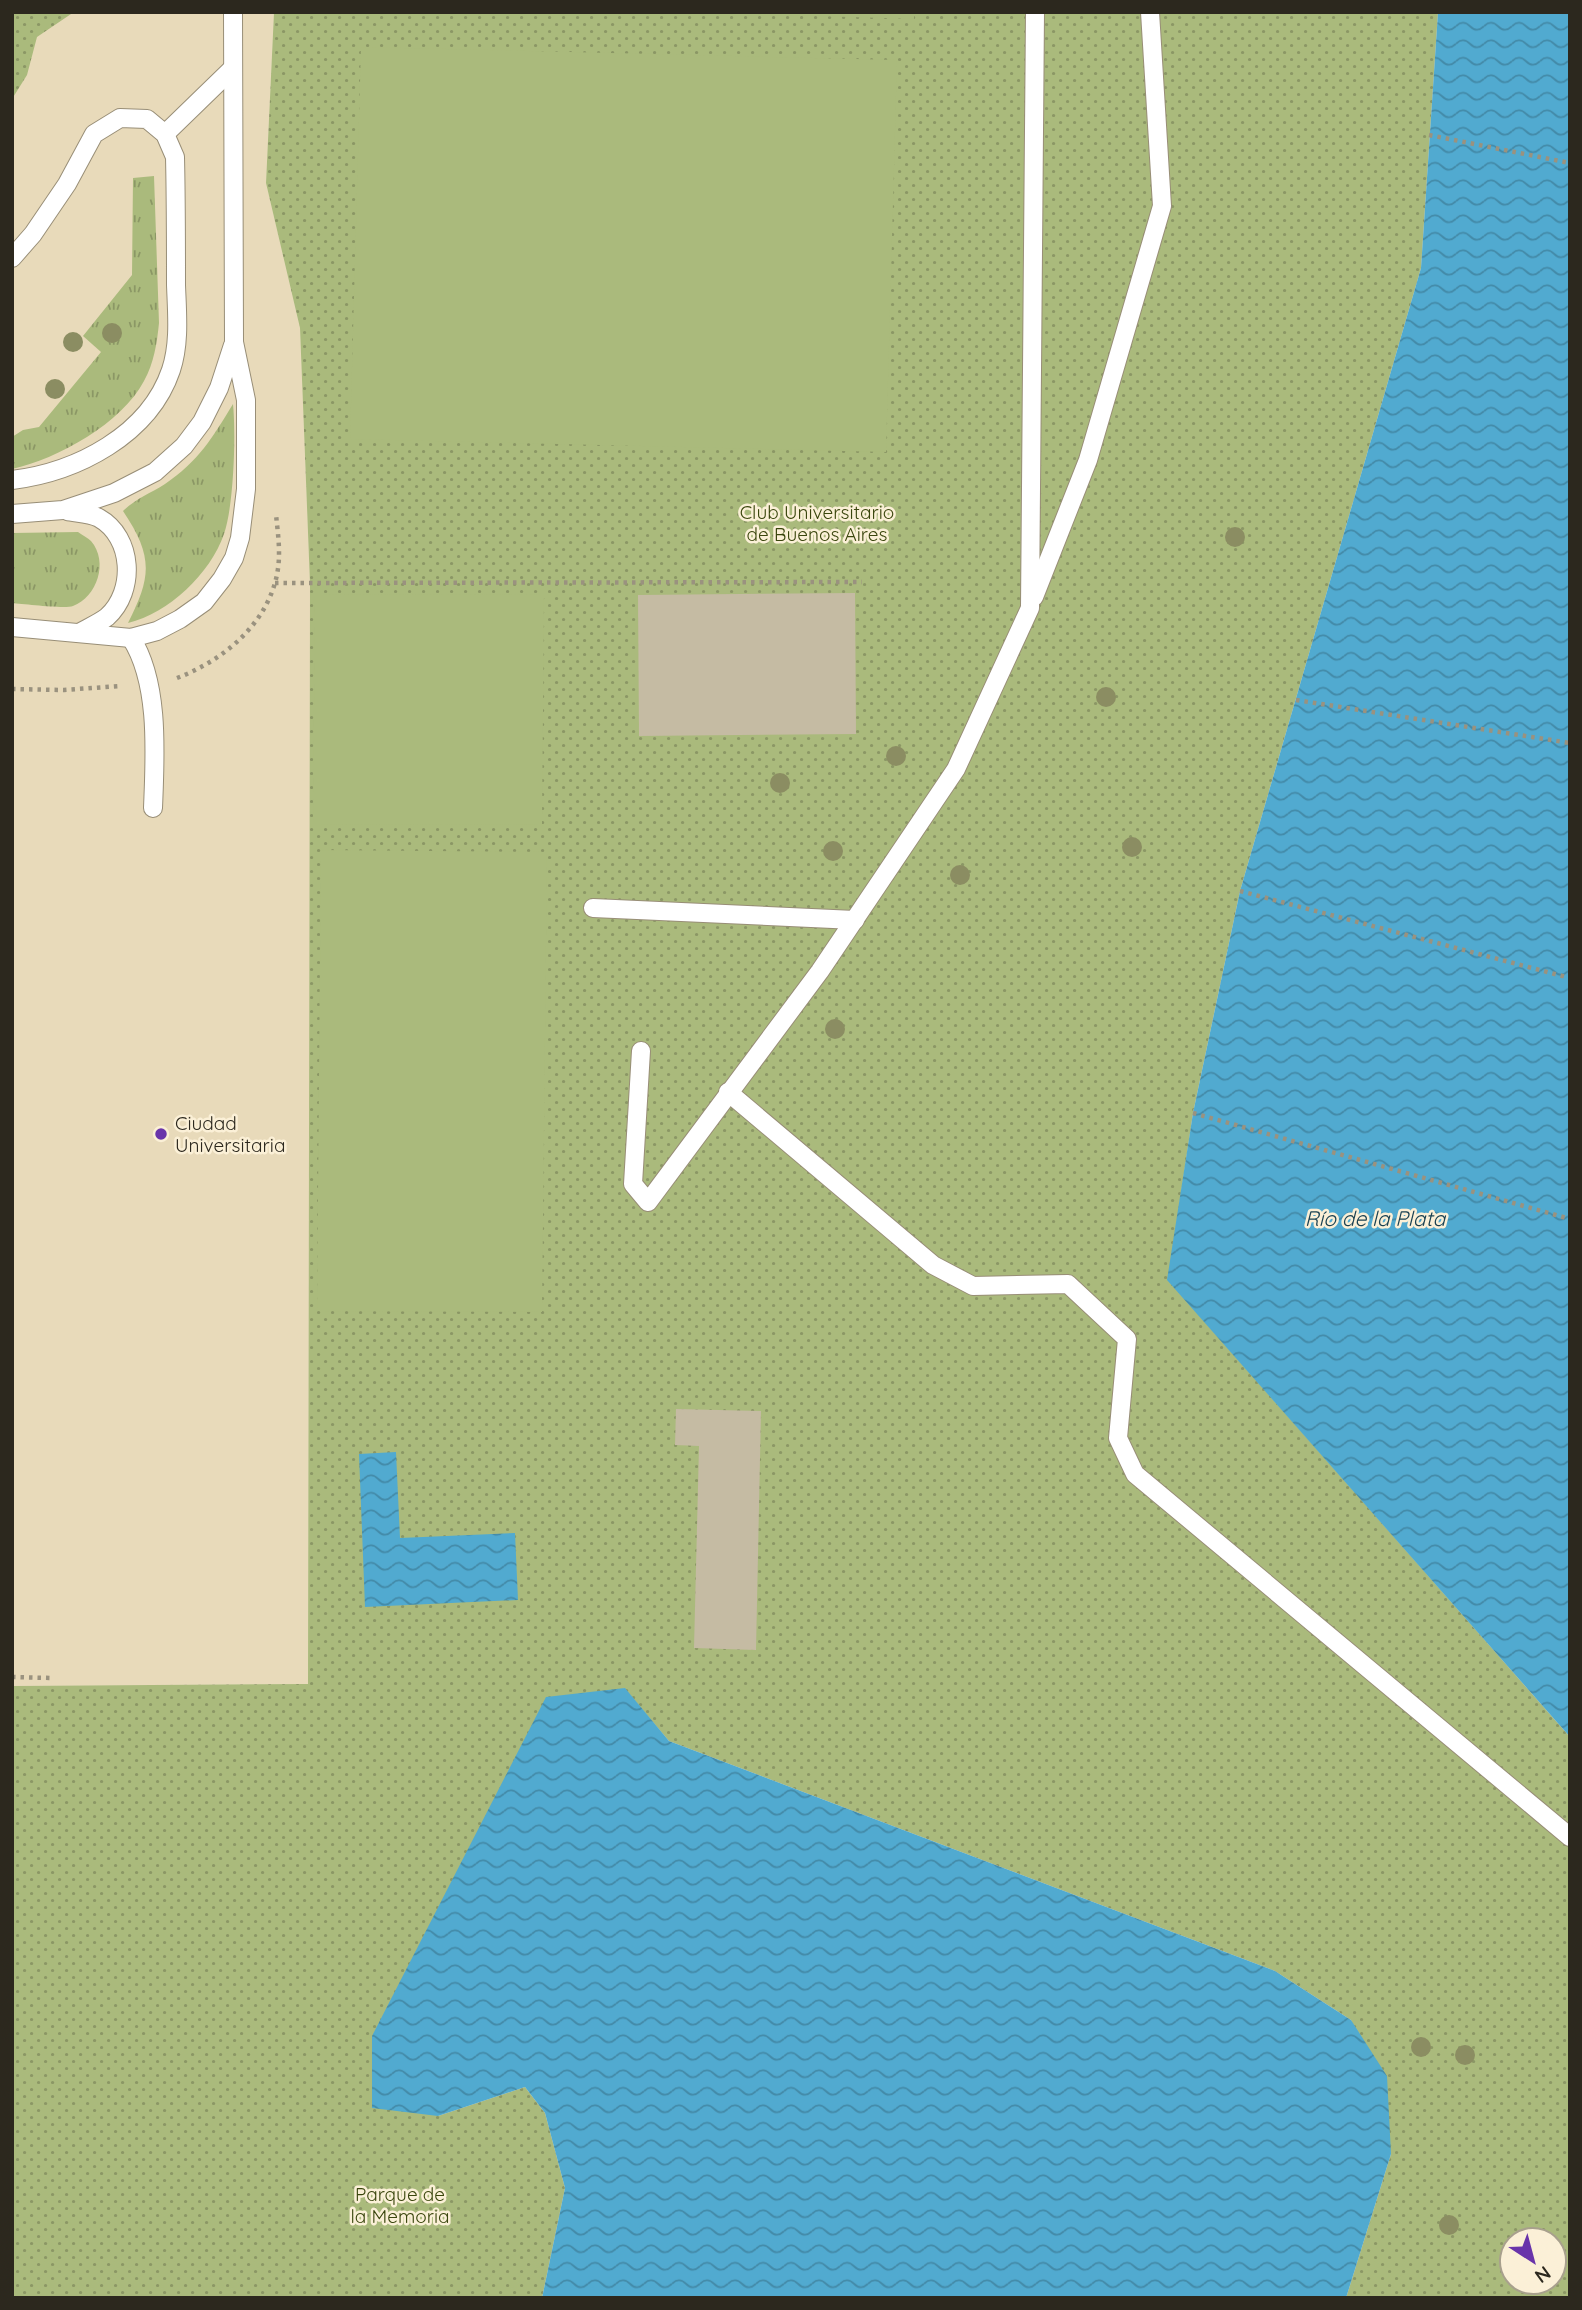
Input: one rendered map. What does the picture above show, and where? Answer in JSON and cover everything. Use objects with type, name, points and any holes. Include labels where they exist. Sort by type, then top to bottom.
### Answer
[{"type":"lane","points":[[12,627],[131,638],[157,631],[204,602],[234,558],[240,538],[246,489],[246,400],[234,342],[233,12]]},
{"type":"lane","points":[[1030,608],[1035,12]]},
{"type":"lane","points":[[641,1051],[633,1184],[648,1202],[820,971],[956,769],[1030,608],[1088,460],[1161,206],[1150,12]]},
{"type":"lane","points":[[165,134],[233,68]]},
{"type":"lane","points":[[12,258],[33,234],[67,184],[94,134],[120,118],[147,120],[165,134],[175,157],[177,338],[171,369],[159,396],[138,422],[113,444],[74,464],[12,480]]},
{"type":"lane","points":[[12,514],[63,510],[114,493],[155,472],[184,446],[202,422],[219,388],[234,342]]},
{"type":"lane","points":[[63,510],[97,517],[115,532],[128,562],[124,593],[108,616],[79,633]]},
{"type":"lane","points":[[131,638],[142,654],[155,728],[153,808]]},
{"type":"lane","points":[[593,908],[855,920]]},
{"type":"lane","points":[[729,1092],[933,1265],[973,1286],[1068,1284],[1127,1339],[1118,1438],[1135,1474],[1570,1837]]},
{"type":"path","points":[[1429,135],[1570,163]]},
{"type":"path","points":[[275,583],[862,582]]},
{"type":"path","points":[[1296,700],[1570,743]]},
{"type":"path","points":[[1240,891],[1570,978]]},
{"type":"path","points":[[1192,1113],[1570,1219]]},
{"type":"path","points":[[12,1677],[51,1678]]},
{"type":"shaded area","name":"Ciudad Universitaria","points":[[12,12],[274,12],[266,183],[300,328],[310,584],[308,1684],[12,1686]]},
{"type":"green space","points":[[12,12],[74,12],[37,37],[27,75],[12,99]]},
{"type":"green space","name":"Club Universitario de Buenos Aires","points":[[274,12],[1438,12],[1421,268],[1240,891],[1193,1113],[1168,1280],[1570,1737],[1570,2298],[1346,2298],[1391,2154],[1351,2020],[1275,1971],[669,1741],[624,1688],[438,2116],[525,2087],[545,2113],[565,2188],[542,2298],[12,2298],[12,1686],[308,1684],[310,584],[300,328],[266,183]]},
{"type":"green space","points":[[687,12],[914,12],[914,19]]},
{"type":"green space","points":[[361,47],[897,60],[886,452],[350,439]]},
{"type":"green space","points":[[154,176],[159,323],[154,353],[144,381],[121,411],[87,437],[49,457],[12,469],[12,437],[23,430],[39,427],[101,352],[83,336],[132,275],[133,178]]},
{"type":"green space","points":[[233,404],[232,488],[227,521],[218,549],[198,577],[173,601],[128,623],[142,592],[146,566],[140,541],[123,511],[187,467],[211,438]]},
{"type":"green space","points":[[78,532],[91,541],[99,559],[98,578],[88,595],[69,607],[12,603],[12,533]]},
{"type":"green space","points":[[315,594],[544,595],[542,825],[313,824]]},
{"type":"green space","points":[[321,850],[547,852],[542,1312],[317,1311]]},
{"type":"water","name":"Río de la Plata","points":[[1438,12],[1570,12],[1570,1737],[1167,1280],[1193,1113],[1240,891],[1421,268]]},
{"type":"water","points":[[396,1452],[400,1538],[515,1533],[518,1600],[365,1607],[359,1454]]},
{"type":"water","points":[[625,1688],[669,1741],[1275,1971],[1351,2020],[1387,2076],[1391,2154],[1346,2298],[542,2298],[565,2188],[545,2113],[525,2087],[438,2116],[372,2108],[372,2036],[546,1697]]},
{"type":"building","points":[[855,593],[856,734],[639,736],[638,595]]},
{"type":"building","points":[[676,1409],[761,1411],[756,1650],[694,1648],[699,1446],[675,1445]]},
{"type":"place","name":"Ciudad Universitaria","points":[[161,1134]]},
{"type":"park label","name":"Parque de la Memoria","points":[[400,2205]]}]
